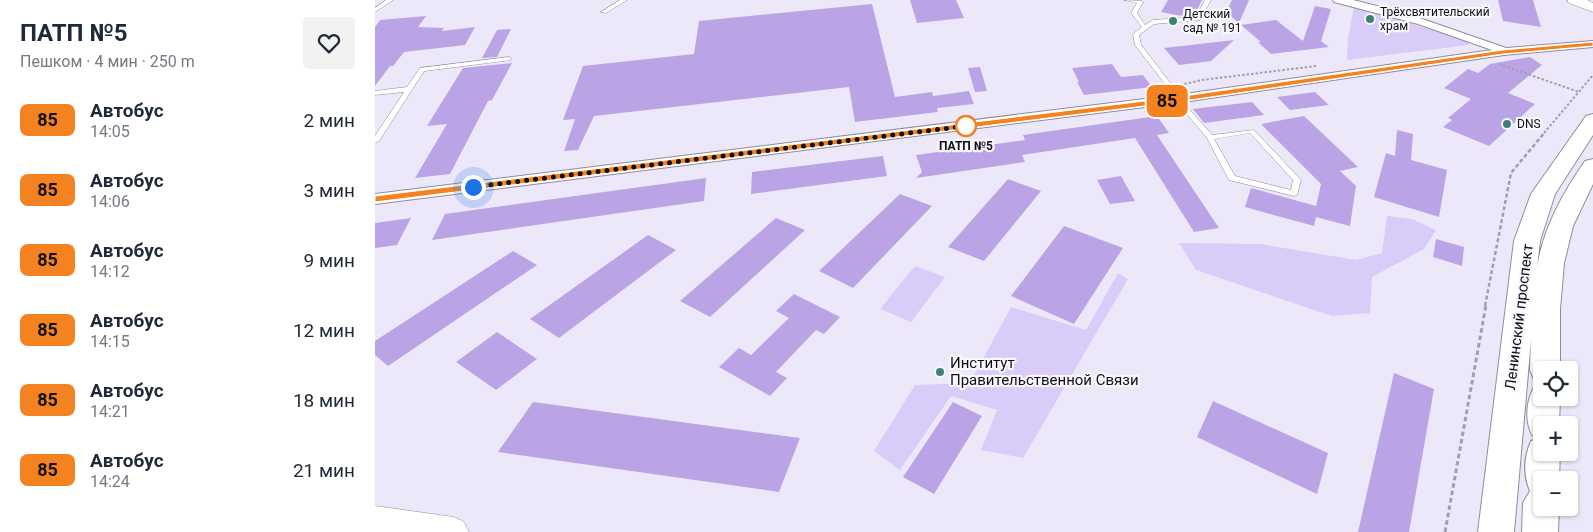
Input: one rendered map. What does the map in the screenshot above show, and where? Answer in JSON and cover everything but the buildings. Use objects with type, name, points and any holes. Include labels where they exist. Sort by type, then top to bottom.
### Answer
[{"type":"main road","points":[[1574,0],[1593,8]]},
{"type":"main road","name":"Ленинский проспект","points":[[1495,532],[1527,241],[1543,194],[1559,167],[1593,120]]},
{"type":"main road","name":"Ленинский проспект","points":[[1545,361],[1547,304],[1554,248],[1569,207],[1587,179]]},
{"type":"main road","points":[[1541,516],[1541,532]]},
{"type":"street","points":[[1338,0],[1369,6],[1422,21],[1499,57]]},
{"type":"street","points":[[375,199],[1179,99],[1593,44]]},
{"type":"street","points":[[375,520],[454,532]]},
{"type":"lane","points":[[375,10],[390,0]]},
{"type":"lane","points":[[604,12],[624,0]]},
{"type":"lane","points":[[1127,0],[1140,2],[1134,13],[1145,28]]},
{"type":"lane","points":[[1208,0],[1197,19],[1153,22],[1136,34],[1139,45],[1210,138],[1232,178],[1294,193],[1297,180],[1251,131],[1210,138]]},
{"type":"lane","points":[[375,140],[422,69],[509,59]]},
{"type":"lane","points":[[375,93],[409,89]]},
{"type":"path","points":[[1499,57],[1579,92]]},
{"type":"path","points":[[1445,532],[1464,418],[1511,173],[1593,75]]},
{"type":"shaded area","points":[[1354,6],[1467,41],[1469,45],[1347,60],[1348,38]]},
{"type":"shaded area","points":[[1387,216],[1412,219],[1436,230],[1424,249],[1372,277],[1370,313],[1332,316],[1196,270],[1179,243],[1260,244],[1356,260],[1382,253]]},
{"type":"shaded area","points":[[915,266],[945,277],[911,322],[880,309]]},
{"type":"shaded area","points":[[1118,273],[1128,279],[1023,458],[981,450],[997,410],[951,396],[900,470],[874,451],[915,385],[970,383],[1011,307],[1086,330]]},
{"type":"bus line","name":"85","points":[[375,199],[1177,99],[1503,52],[1593,44]]},
{"type":"place","name":"Трёхсвятительский храм","points":[[1370,19]]},
{"type":"place","name":"Детский сад № 191","points":[[1173,21]]},
{"type":"place","name":"DNS","points":[[1507,124]]},
{"type":"place","name":"ПАТП №5","points":[[966,126]]},
{"type":"place","name":"Институт Правительственной Связи","points":[[940,372]]},
{"type":"route","points":[[473,187],[966,126]]}]
